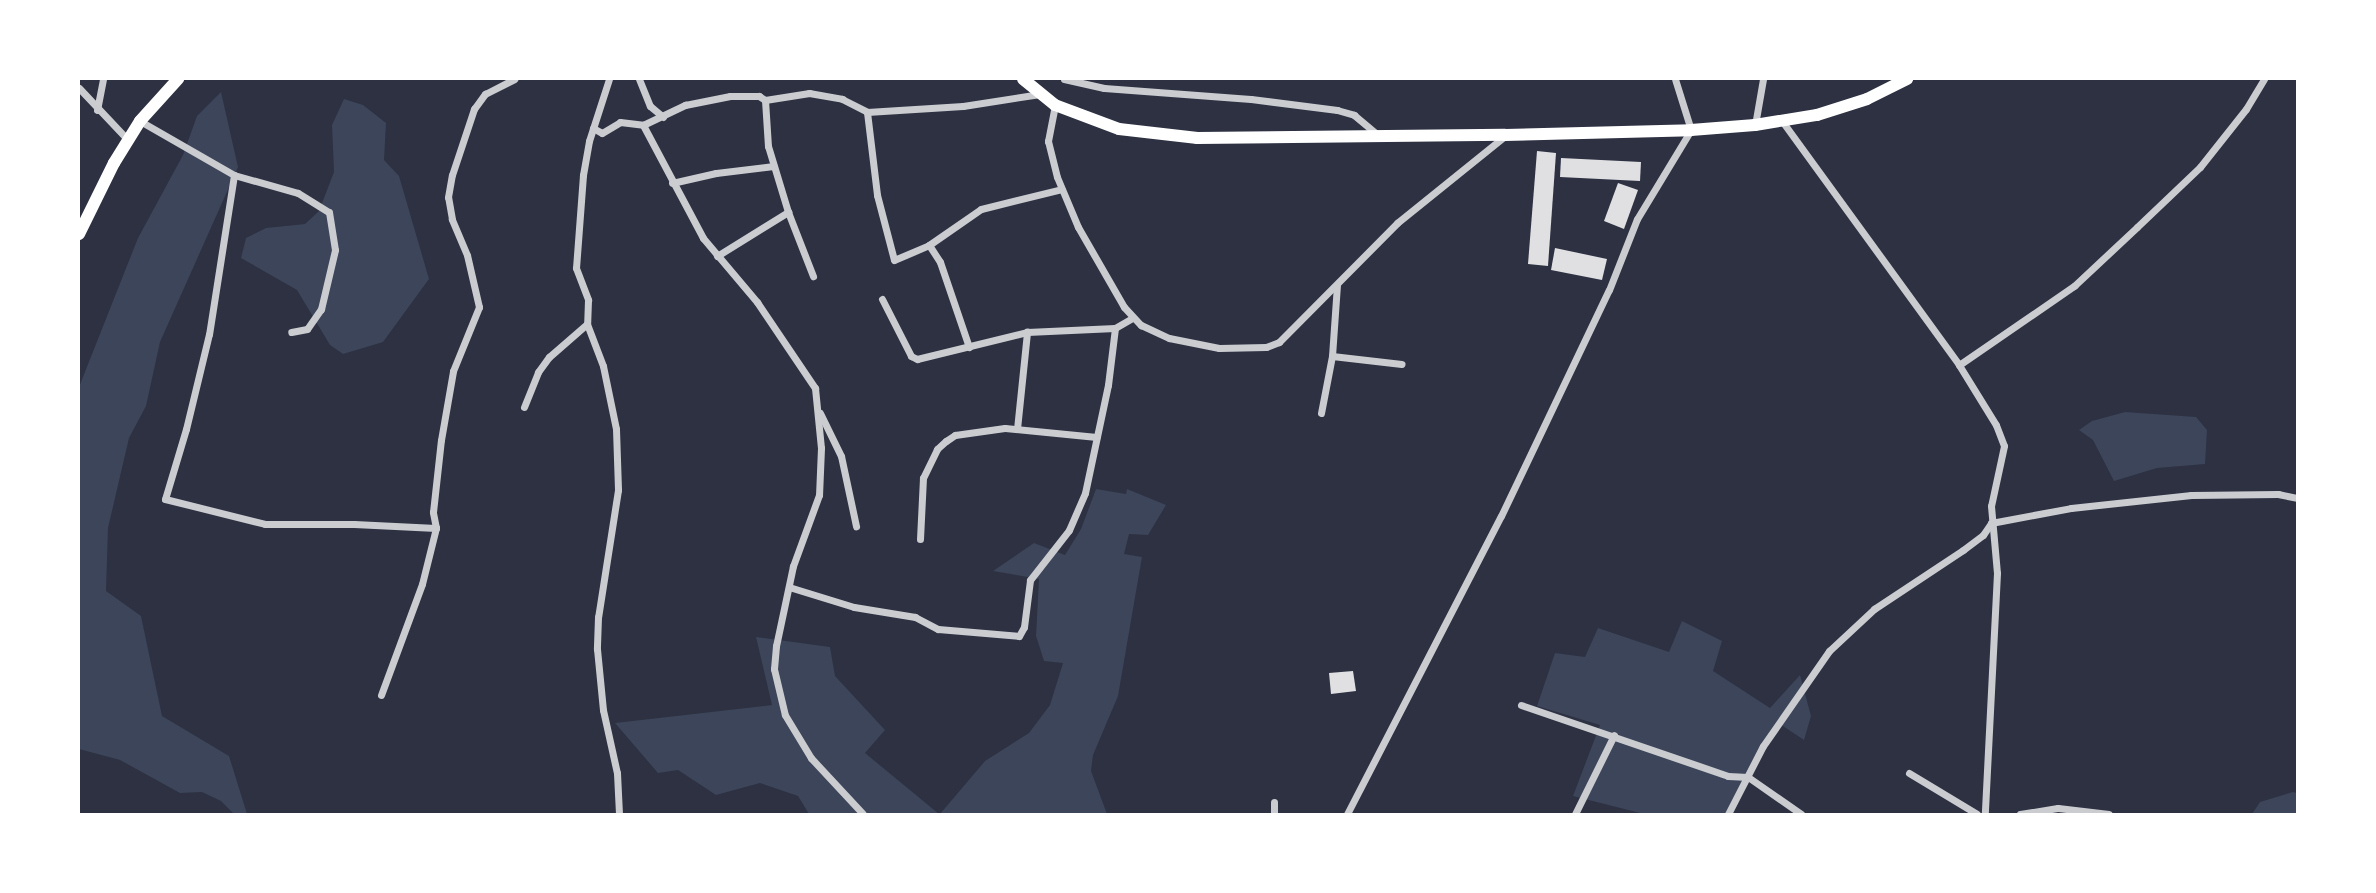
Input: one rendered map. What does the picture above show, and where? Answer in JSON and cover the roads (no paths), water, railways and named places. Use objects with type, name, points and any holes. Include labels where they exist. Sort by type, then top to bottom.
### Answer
[{"type":"main road","points":[[79,234],[140,121],[178,79]]},
{"type":"main road","points":[[1023,79],[1055,105],[1119,129],[1151,135],[1196,138],[1505,135],[1691,130],[1755,125],[1817,115],[1867,99],[1907,79]]},
{"type":"street","points":[[97,110],[103,79]]},
{"type":"street","points":[[381,695],[422,583],[436,528],[433,512],[439,452],[453,372],[479,307],[467,255],[452,219],[448,197],[452,175],[474,109],[485,94],[514,79]]},
{"type":"street","points":[[609,79],[593,128],[583,175],[576,268],[589,300],[587,324],[614,408],[619,465],[614,521],[598,617],[597,649],[603,710],[617,773],[619,814]]},
{"type":"street","points":[[639,79],[650,106],[663,117]]},
{"type":"street","points":[[1064,79],[1337,110],[1354,115],[1378,136]]},
{"type":"street","points":[[1347,814],[1507,503],[1609,290],[1637,219],[1691,130],[1675,79]]},
{"type":"street","points":[[1755,125],[1763,79]]},
{"type":"street","points":[[1959,365],[2074,286],[2137,228],[2200,167],[2246,109],[2264,79]]},
{"type":"street","points":[[79,88],[129,141]]},
{"type":"street","points":[[593,128],[602,133],[620,122],[643,125],[685,105],[706,99],[759,96],[765,100],[809,93],[842,99],[867,112],[963,106],[1040,94]]},
{"type":"street","points":[[765,100],[767,136],[774,166],[788,212],[813,276]]},
{"type":"street","points":[[1055,105],[1048,141],[1062,190],[1078,227],[1132,318],[1169,338],[1219,348],[1266,347],[1289,334],[1397,223],[1505,135]]},
{"type":"street","points":[[867,112],[877,195],[894,260],[929,246],[981,209],[1062,190]]},
{"type":"street","points":[[140,121],[234,175],[298,193],[329,212],[334,250],[321,309],[307,329],[291,332]]},
{"type":"street","points":[[1782,121],[1959,365],[1996,425],[2004,446],[1991,523],[1997,573],[1985,814]]},
{"type":"street","points":[[643,125],[672,183],[717,256],[757,302],[809,376],[818,410],[821,447],[819,495],[789,587],[775,668],[785,715],[811,758],[863,814]]},
{"type":"street","points":[[672,183],[716,173],[774,166]]},
{"type":"street","points":[[234,175],[209,334],[186,429],[165,499],[265,524],[436,528]]},
{"type":"street","points":[[717,256],[788,212]]},
{"type":"street","points":[[929,246],[940,262],[969,346]]},
{"type":"street","points":[[1321,413],[1332,356],[1337,284]]},
{"type":"street","points":[[882,299],[911,356],[925,359],[1027,332],[1115,328],[1132,318]]},
{"type":"street","points":[[524,407],[538,372],[548,357],[587,324]]},
{"type":"street","points":[[789,587],[854,607],[915,617],[938,628],[1019,636],[1024,627],[1030,580],[1078,514],[1097,437],[1115,328]]},
{"type":"street","points":[[1017,429],[1027,332]]},
{"type":"street","points":[[1332,356],[1402,364]]},
{"type":"street","points":[[818,410],[841,456],[856,526]]},
{"type":"street","points":[[920,539],[923,478],[936,449],[955,435],[1017,429],[1097,437]]},
{"type":"street","points":[[1728,814],[1763,746],[1829,651],[1874,609],[1963,550],[1983,535],[1991,523],[2071,508],[2191,495],[2278,494],[2297,498]]},
{"type":"street","points":[[1521,705],[1614,734],[1728,776],[1748,777],[1801,814]]},
{"type":"street","points":[[1575,814],[1614,734]]},
{"type":"street","points":[[1909,773],[1977,814]]},
{"type":"street","points":[[1274,802],[1274,814]]},
{"type":"street","points":[[2020,814],[2058,808],[2109,814]]}]
